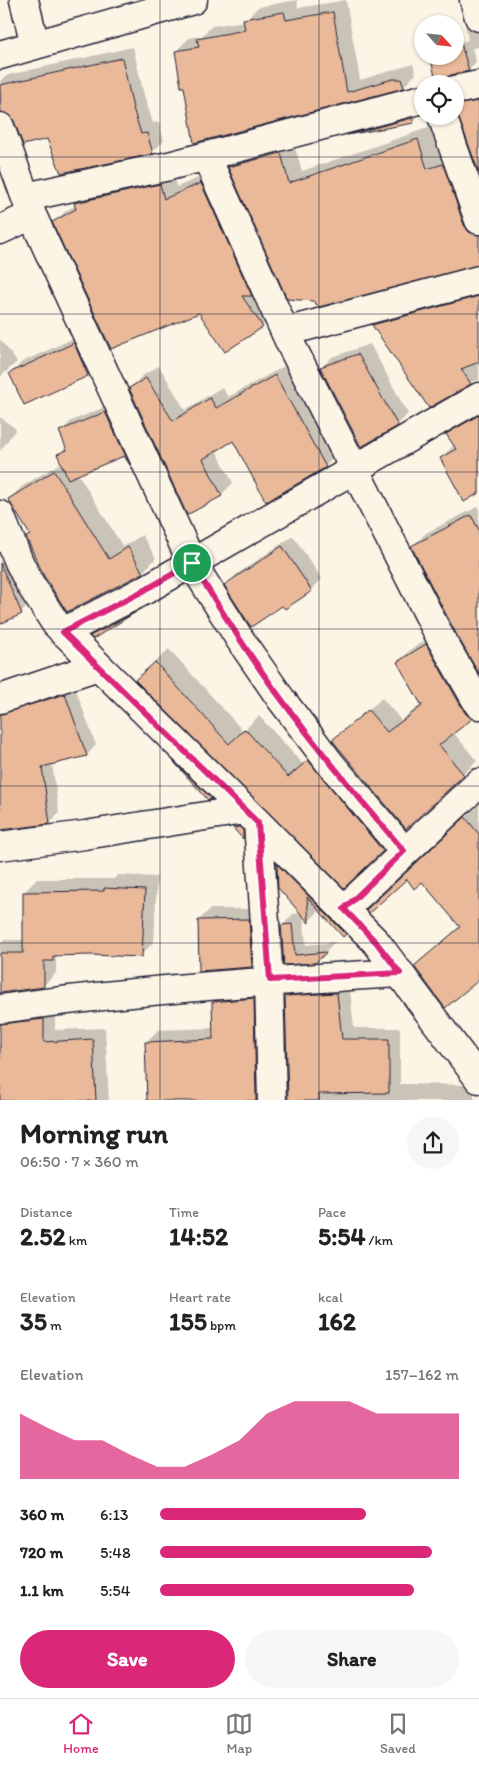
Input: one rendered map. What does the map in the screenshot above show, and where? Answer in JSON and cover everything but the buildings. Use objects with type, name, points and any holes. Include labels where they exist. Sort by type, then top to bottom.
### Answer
[{"type":"street","points":[[24,0],[35,45]]},
{"type":"street","points":[[0,55],[193,0]]},
{"type":"street","points":[[474,0],[479,17]]},
{"type":"street","points":[[464,88],[479,85]]},
{"type":"street","points":[[0,230],[29,206],[206,156],[414,101]]},
{"type":"street","points":[[445,125],[479,220]]},
{"type":"street","points":[[0,127],[29,206],[192,563],[241,641],[281,699],[329,762],[404,851]]},
{"type":"street","points":[[206,156],[285,332],[440,637],[479,705]]},
{"type":"street","points":[[285,332],[479,280]]},
{"type":"street","points":[[63,632],[145,590],[479,397]]},
{"type":"street","points":[[0,518],[30,584],[63,632],[251,816],[376,942],[479,1080]]},
{"type":"street","points":[[0,699],[98,666]]},
{"type":"street","points":[[344,909],[479,783]]},
{"type":"street","points":[[0,846],[251,816]]},
{"type":"street","points":[[251,816],[270,980],[272,1100]]},
{"type":"street","points":[[0,1009],[162,990],[270,980],[400,973]]},
{"type":"route","points":[[192,563],[241,641],[281,699],[329,762],[404,851],[344,909],[376,942],[400,973],[270,980],[258,823],[63,632],[145,590],[192,563]]}]
